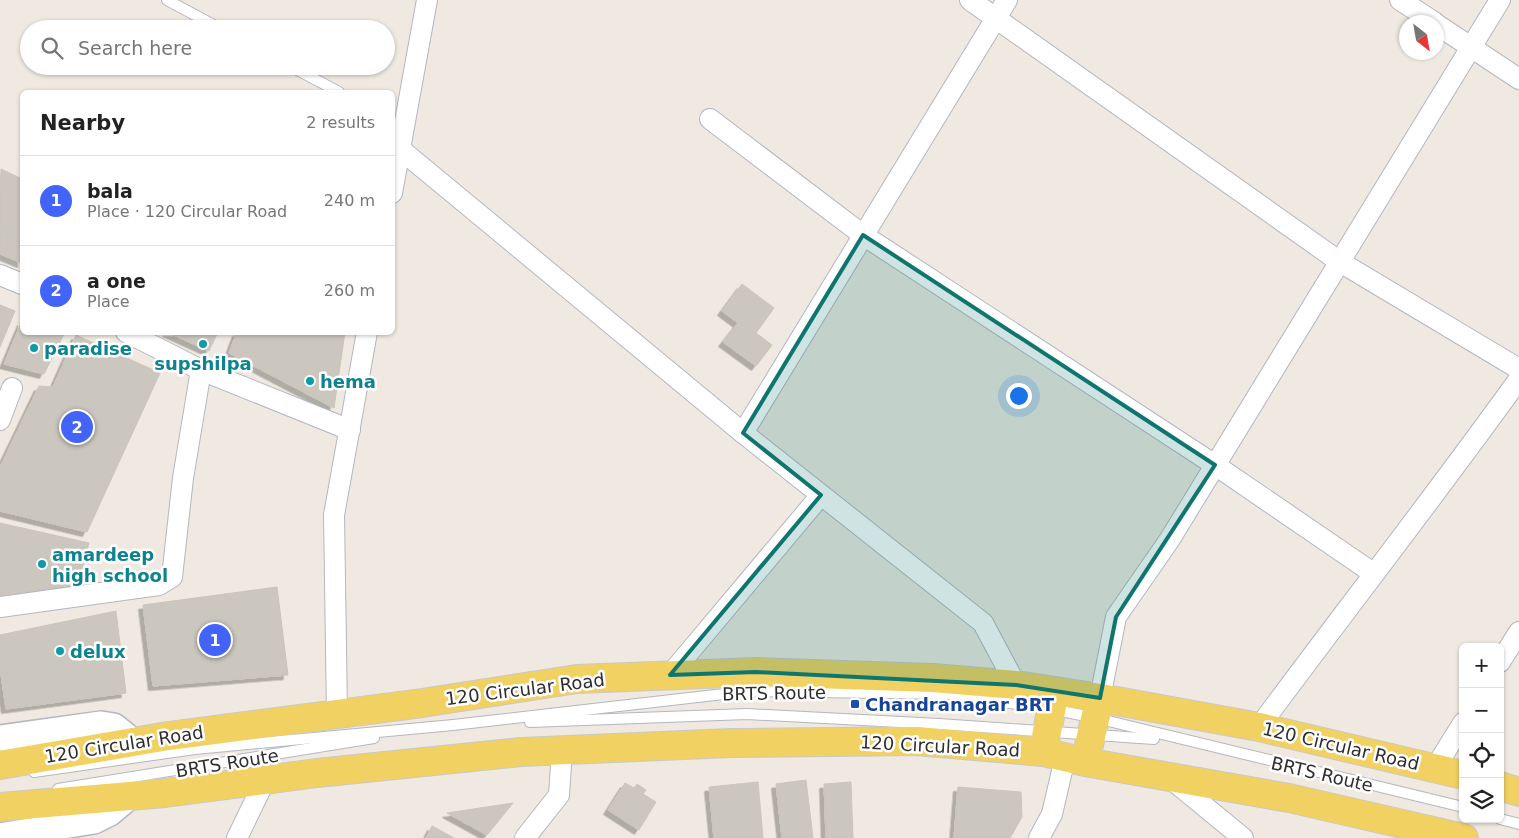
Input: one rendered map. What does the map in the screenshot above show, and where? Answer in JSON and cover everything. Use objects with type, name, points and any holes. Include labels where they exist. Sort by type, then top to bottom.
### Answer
[{"type":"main road","name":"120 Circular Road","points":[[3,772],[134,742],[577,679],[756,672],[933,678],[1016,685],[1058,734],[1168,776],[1289,798],[1464,838]]},
{"type":"main road","name":"120 Circular Road","points":[[0,807],[130,796],[521,752],[732,743],[917,741],[1058,734],[1096,717],[1259,727],[1459,773]]},
{"type":"main road","points":[[1058,734],[1096,717]]},
{"type":"main road","points":[[1504,787],[1519,792]]},
{"type":"street","points":[[395,176],[400,149],[398,125],[427,0]]},
{"type":"street","points":[[970,0],[1340,262],[1519,369]]},
{"type":"street","points":[[743,434],[1007,0]]},
{"type":"street","points":[[1400,0],[1423,15]]},
{"type":"street","points":[[1096,717],[1116,617],[1170,539],[1500,0]]},
{"type":"street","points":[[1444,29],[1519,79]]},
{"type":"street","points":[[710,119],[864,235],[1215,465],[1373,573]]},
{"type":"street","points":[[400,149],[743,434],[983,623],[1016,685]]},
{"type":"street","points":[[0,275],[20,283]]},
{"type":"street","points":[[132,335],[201,370],[350,430]]},
{"type":"street","points":[[337,714],[334,515],[366,335]]},
{"type":"street","points":[[0,607],[159,585],[172,577],[183,478],[201,370]]},
{"type":"street","points":[[1259,727],[1373,573],[1440,489],[1519,379]]},
{"type":"street","points":[[0,420],[12,388]]},
{"type":"street","points":[[670,676],[821,495]]},
{"type":"street","points":[[1504,656],[1519,632]]},
{"type":"street","points":[[0,738],[101,724],[114,726],[134,742]]},
{"type":"street","points":[[1434,768],[1459,729]]},
{"type":"street","points":[[1039,838],[1052,814],[1058,734]]},
{"type":"street","points":[[525,838],[559,795],[562,750]]},
{"type":"street","points":[[1168,776],[1243,838]]},
{"type":"street","points":[[237,838],[265,780]]},
{"type":"street","points":[[0,836],[94,821],[110,813],[130,796]]},
{"type":"lane","points":[[167,0],[204,20]]},
{"type":"lane","points":[[307,75],[335,90]]},
{"type":"lane","name":"BRTS Route","points":[[27,773],[195,749],[453,724],[750,691],[950,694],[1058,734]]},
{"type":"lane","name":"BRTS Route","points":[[0,799],[201,768],[453,724],[746,714],[1058,734],[1096,717],[1182,741],[1459,806]]},
{"type":"lane","name":"BRTS Route","points":[[1096,717],[1182,741]]},
{"type":"lane","points":[[1504,819],[1519,824]]},
{"type":"highlighted area","points":[[863,235],[1215,465],[1116,617],[1100,698],[1016,685],[756,672],[670,675],[821,495],[743,433]]},
{"type":"building","points":[[1,169],[20,178],[20,262],[0,254]]},
{"type":"building","points":[[742,284],[774,308],[756,333],[772,345],[756,366],[723,342],[738,323],[722,311]]},
{"type":"building","points":[[0,305],[15,311],[0,347]]},
{"type":"building","name":"paradise","points":[[20,326],[20,335],[64,335],[44,374],[4,364]]},
{"type":"building","points":[[76,335],[160,373],[87,532],[0,511],[0,467],[39,386],[53,387]]},
{"type":"building","name":"supshilpa","points":[[174,335],[217,335],[209,351]]},
{"type":"building","name":"hema","points":[[236,335],[345,335],[334,408],[229,353]]},
{"type":"building","name":"amardeep high school","points":[[0,523],[89,543],[78,584],[0,596]]},
{"type":"building","points":[[277,587],[288,675],[153,686],[143,605]]},
{"type":"building","name":"delux","points":[[116,611],[126,693],[6,709],[0,667],[0,635]]},
{"type":"building","points":[[806,780],[813,838],[782,838],[776,784]]},
{"type":"building","points":[[758,782],[763,838],[714,838],[709,787]]},
{"type":"building","points":[[851,782],[853,838],[826,838],[824,784]]},
{"type":"building","points":[[625,783],[634,788],[637,784],[646,790],[643,794],[656,802],[639,830],[608,810]]},
{"type":"building","points":[[958,787],[1021,792],[1022,817],[1010,838],[954,838]]},
{"type":"building","points":[[513,803],[487,835],[447,813]]},
{"type":"building","points":[[432,826],[454,838],[426,838]]},
{"type":"place","name":"supshilpa","points":[[203,344]]},
{"type":"place","name":"paradise","points":[[34,348]]},
{"type":"place","name":"hema","points":[[310,381]]},
{"type":"place","name":"a one","points":[[77,427]]},
{"type":"place","name":"amardeep high school","points":[[42,564]]},
{"type":"place","name":"bala","points":[[215,640]]},
{"type":"place","name":"delux","points":[[60,651]]},
{"type":"place","name":"Chandranagar BRT","points":[[855,704]]}]
